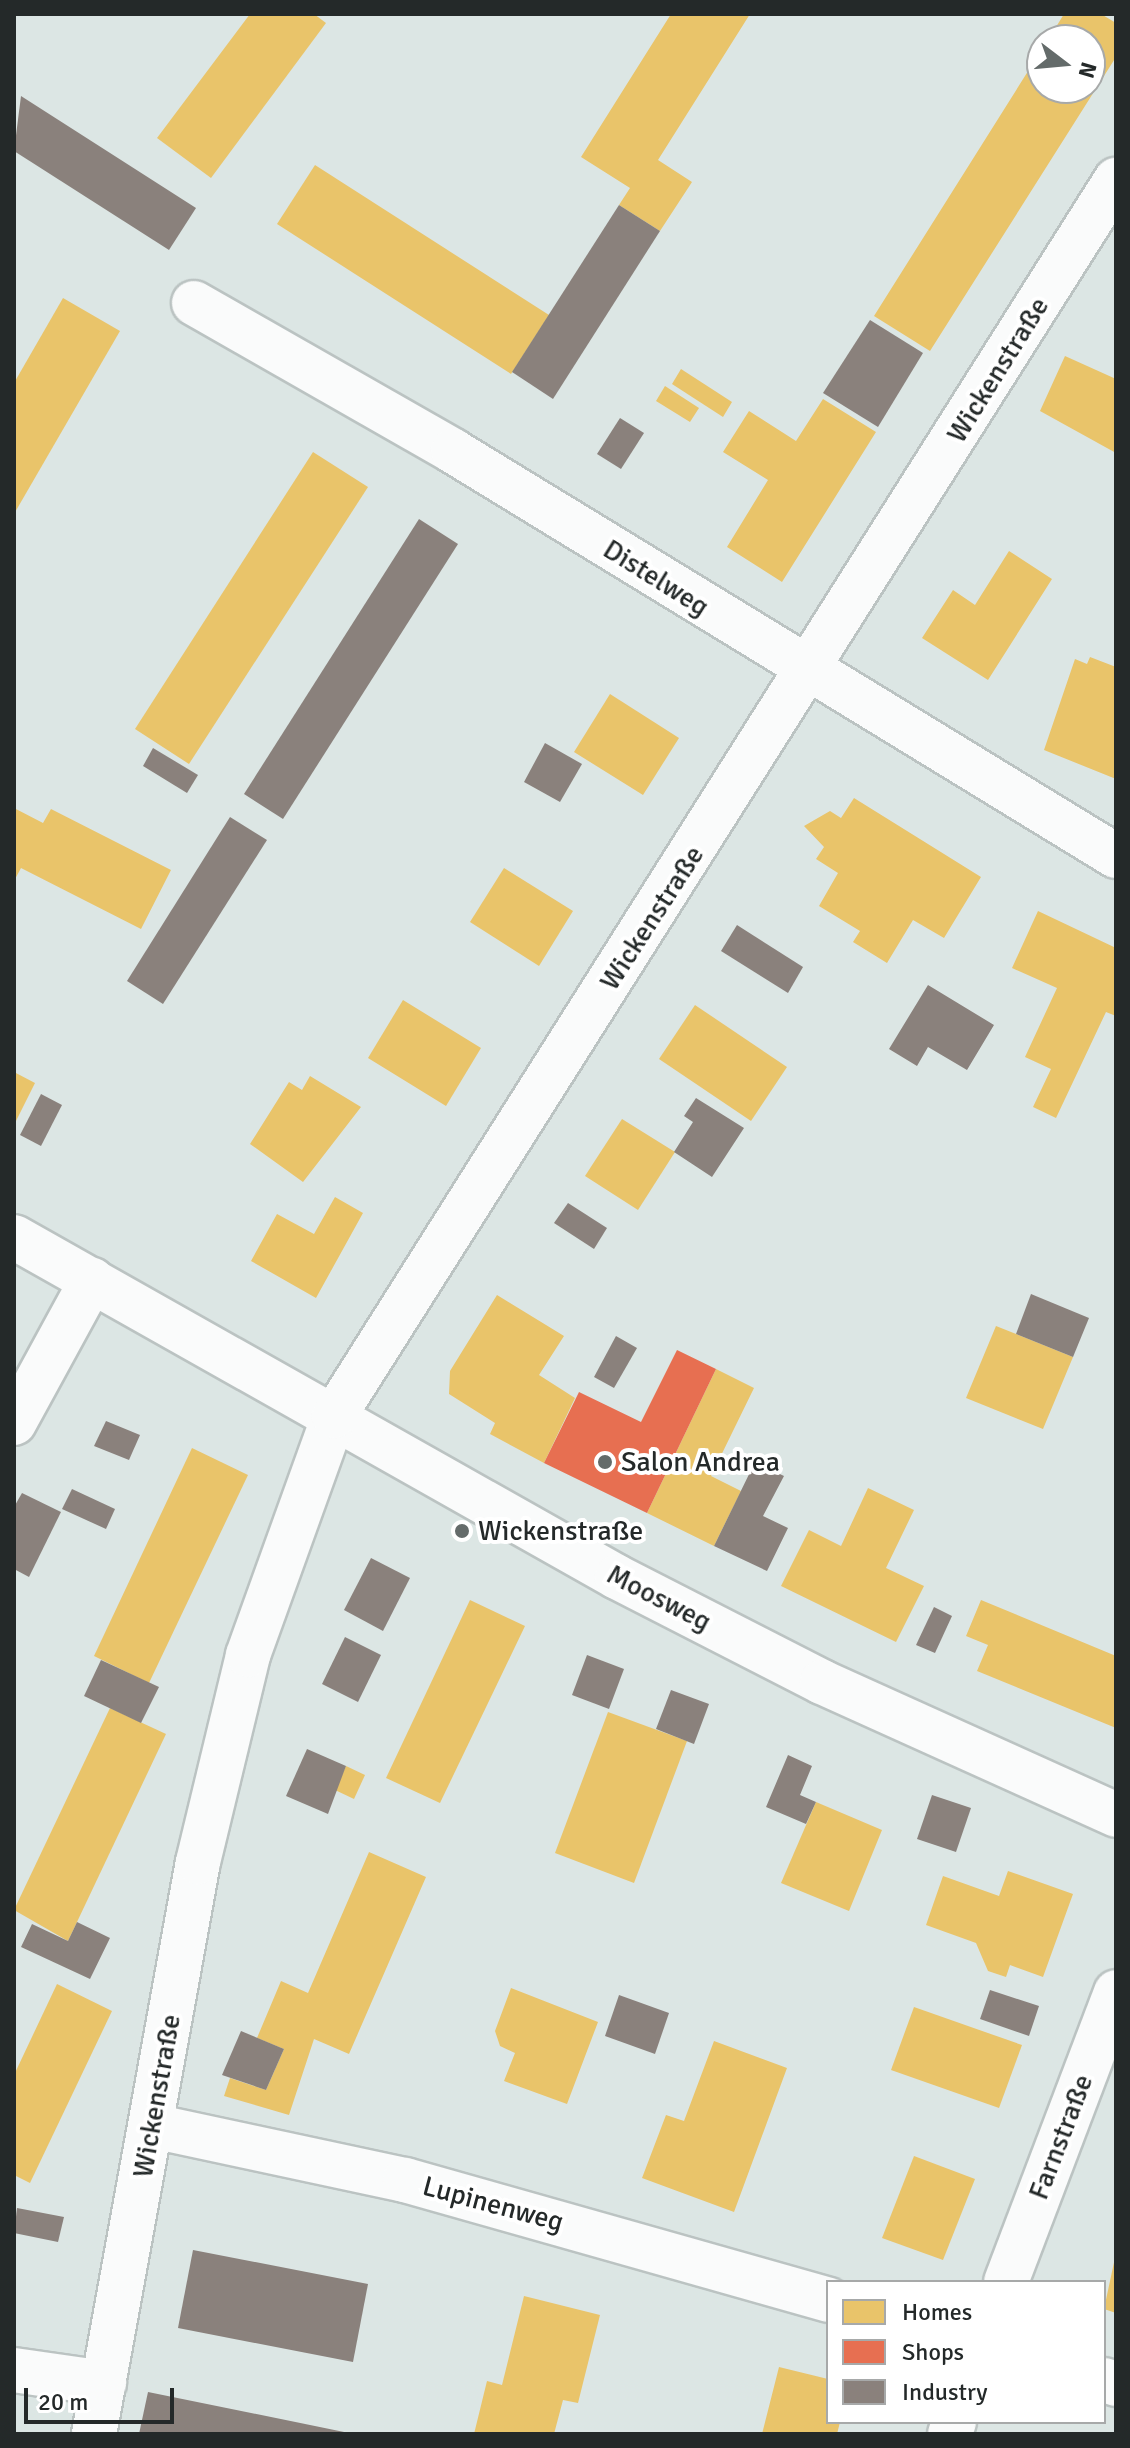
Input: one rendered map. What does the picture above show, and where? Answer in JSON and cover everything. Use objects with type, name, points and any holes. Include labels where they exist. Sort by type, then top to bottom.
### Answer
[{"type":"street","name":"Wickenstraße","points":[[94,2434],[153,2126],[198,1862],[248,1655],[334,1416],[808,673],[1116,180]]},
{"type":"street","name":"Distelweg","points":[[194,303],[453,451],[808,673],[1116,856]]},
{"type":"street","name":"Moosweg","points":[[14,1237],[617,1577],[822,1682],[1116,1815]]},
{"type":"street","points":[[14,1423],[92,1280]]},
{"type":"street","name":"Farnstraße","points":[[1007,2280],[1116,1992]]},
{"type":"street","name":"Lupinenweg","points":[[153,2126],[405,2180],[826,2299]]},
{"type":"street","points":[[14,2370],[104,2383]]},
{"type":"building: Homes","points":[[250,14],[314,14],[326,23],[211,178],[157,138]]},
{"type":"building: Homes","points":[[671,14],[750,14],[658,160],[692,182],[660,231],[619,205],[630,188],[581,157]]},
{"type":"building: Homes","points":[[1064,14],[1101,14],[1116,23],[1116,57],[1106,73],[1106,24],[1058,24]]},
{"type":"building: Homes","points":[[1026,74],[1026,104],[1086,104],[930,351],[874,316]]},
{"type":"building: Homes","points":[[315,165],[549,315],[511,374],[277,224]]},
{"type":"building: Homes","points":[[63,298],[120,331],[14,514],[14,383]]},
{"type":"building: Homes","points":[[1065,356],[1116,379],[1116,453],[1040,411]]},
{"type":"building: Homes","points":[[681,369],[732,402],[723,417],[672,384]]},
{"type":"building: Homes","points":[[665,386],[699,408],[690,422],[656,401]]},
{"type":"building: Homes","points":[[823,399],[876,432],[782,582],[727,547],[768,480],[723,452],[749,411],[796,441]]},
{"type":"building: Homes","points":[[313,452],[368,487],[189,764],[135,729]]},
{"type":"building: Homes","points":[[1009,551],[1052,579],[988,680],[922,638],[953,590],[975,605]]},
{"type":"building: Homes","points":[[1090,657],[1116,667],[1116,779],[1044,750],[1075,659],[1087,664]]},
{"type":"building: Homes","points":[[610,694],[679,738],[643,795],[574,752]]},
{"type":"building: Homes","points":[[854,798],[981,877],[944,938],[913,920],[887,963],[853,942],[860,931],[819,906],[838,873],[816,859],[824,847],[804,826],[830,811],[841,818]]},
{"type":"building: Homes","points":[[14,808],[43,823],[51,809],[171,870],[141,929],[21,868],[14,881]]},
{"type":"building: Homes","points":[[504,868],[573,911],[539,966],[470,922]]},
{"type":"building: Homes","points":[[1038,911],[1116,948],[1116,1016],[1106,1012],[1056,1118],[1033,1107],[1051,1069],[1025,1057],[1057,988],[1012,968]]},
{"type":"building: Homes","points":[[403,1000],[481,1048],[446,1106],[368,1058]]},
{"type":"building: Homes","points":[[695,1005],[787,1067],[751,1121],[659,1059]]},
{"type":"building: Homes","points":[[14,1072],[35,1083],[14,1125]]},
{"type":"building: Homes","points":[[310,1076],[361,1107],[303,1182],[250,1144],[289,1082],[302,1090]]},
{"type":"building: Homes","points":[[622,1119],[675,1152],[638,1210],[585,1176]]},
{"type":"building: Homes","points":[[335,1197],[363,1213],[316,1298],[251,1261],[277,1214],[314,1234]]},
{"type":"building: Homes","points":[[497,1295],[564,1336],[539,1375],[575,1398],[544,1463],[490,1434],[495,1423],[449,1394],[450,1371]]},
{"type":"building: Homes","points":[[996,1326],[1073,1357],[1043,1429],[966,1398]]},
{"type":"building: Homes","points":[[716,1369],[754,1388],[711,1476],[741,1491],[714,1546],[647,1513]]},
{"type":"building: Homes","points":[[192,1448],[248,1475],[149,1683],[94,1656]]},
{"type":"building: Homes","points":[[868,1488],[914,1510],[886,1568],[924,1586],[896,1642],[781,1586],[809,1530],[841,1546]]},
{"type":"building: Homes","points":[[470,1600],[525,1626],[440,1803],[386,1778]]},
{"type":"building: Homes","points":[[981,1600],[1116,1656],[1116,1728],[977,1671],[988,1645],[966,1636]]},
{"type":"building: Homes","points":[[110,1708],[166,1734],[68,1941],[14,1910]]},
{"type":"building: Homes","points":[[608,1712],[687,1741],[634,1883],[555,1853]]},
{"type":"building: Homes","points":[[346,1766],[365,1775],[354,1799],[335,1790]]},
{"type":"building: Homes","points":[[816,1802],[882,1830],[849,1911],[781,1883]]},
{"type":"building: Homes","points":[[369,1852],[426,1877],[349,2054],[314,2039],[289,2115],[224,2096],[230,2078],[266,2090],[284,2049],[257,2038],[281,1981],[308,1993]]},
{"type":"building: Homes","points":[[1008,1871],[1073,1894],[1043,1977],[1010,1965],[1006,1977],[988,1971],[976,1943],[926,1925],[943,1876],[999,1896]]},
{"type":"building: Homes","points":[[57,1984],[112,2011],[30,2183],[14,2175],[14,2075]]},
{"type":"building: Homes","points":[[511,1988],[598,2022],[567,2104],[504,2081],[515,2053],[500,2046],[495,2031]]},
{"type":"building: Homes","points":[[914,2007],[1022,2045],[999,2108],[891,2070]]},
{"type":"building: Homes","points":[[714,2041],[787,2068],[734,2212],[642,2178],[666,2115],[684,2121]]},
{"type":"building: Homes","points":[[914,2156],[975,2179],[943,2260],[882,2238]]},
{"type":"building: Homes","points":[[1116,2253],[1116,2313],[1106,2310]]},
{"type":"building: Homes","points":[[524,2296],[600,2315],[578,2403],[563,2400],[554,2434],[474,2434],[487,2381],[502,2385]]},
{"type":"building: Homes","points":[[779,2367],[826,2379],[826,2424],[840,2424],[837,2434],[762,2434]]},
{"type":"building: Shops","points":[[677,1350],[716,1369],[647,1513],[544,1463],[579,1392],[641,1422]]},
{"type":"building: Industry","points":[[21,96],[196,208],[169,250],[14,151]]},
{"type":"building: Industry","points":[[619,205],[660,231],[553,399],[512,372]]},
{"type":"building: Industry","points":[[870,320],[923,353],[878,427],[823,393]]},
{"type":"building: Industry","points":[[620,418],[644,433],[621,469],[597,454]]},
{"type":"building: Industry","points":[[419,519],[458,544],[283,819],[244,794]]},
{"type":"building: Industry","points":[[545,743],[582,764],[560,802],[524,782]]},
{"type":"building: Industry","points":[[153,748],[198,775],[187,793],[143,766]]},
{"type":"building: Industry","points":[[230,817],[267,840],[163,1004],[127,981]]},
{"type":"building: Industry","points":[[737,925],[803,967],[788,993],[721,951]]},
{"type":"building: Industry","points":[[928,985],[994,1025],[967,1070],[928,1047],[917,1066],[889,1049]]},
{"type":"building: Industry","points":[[41,1094],[62,1105],[41,1146],[20,1135]]},
{"type":"building: Industry","points":[[696,1098],[744,1128],[712,1177],[674,1152],[693,1122],[684,1116]]},
{"type":"building: Industry","points":[[568,1203],[607,1228],[594,1249],[554,1223]]},
{"type":"building: Industry","points":[[1031,1294],[1089,1318],[1073,1357],[1016,1334]]},
{"type":"building: Industry","points":[[616,1336],[637,1348],[614,1388],[594,1377]]},
{"type":"building: Industry","points":[[106,1421],[140,1435],[129,1460],[94,1446]]},
{"type":"building: Industry","points":[[755,1462],[784,1476],[763,1516],[788,1528],[767,1571],[714,1546]]},
{"type":"building: Industry","points":[[72,1489],[115,1509],[106,1529],[62,1509]]},
{"type":"building: Industry","points":[[22,1493],[61,1512],[29,1577],[14,1569],[14,1507]]},
{"type":"building: Industry","points":[[371,1558],[410,1578],[383,1631],[344,1610]]},
{"type":"building: Industry","points":[[934,1607],[952,1616],[935,1653],[916,1645]]},
{"type":"building: Industry","points":[[345,1637],[381,1655],[358,1702],[322,1684]]},
{"type":"building: Industry","points":[[587,1655],[624,1669],[609,1709],[572,1695]]},
{"type":"building: Industry","points":[[101,1660],[159,1687],[141,1723],[84,1696]]},
{"type":"building: Industry","points":[[671,1690],[709,1704],[694,1744],[656,1729]]},
{"type":"building: Industry","points":[[307,1749],[346,1766],[328,1814],[286,1796]]},
{"type":"building: Industry","points":[[788,1755],[812,1766],[800,1795],[816,1802],[806,1824],[766,1807]]},
{"type":"building: Industry","points":[[932,1795],[971,1808],[956,1852],[917,1839]]},
{"type":"building: Industry","points":[[77,1922],[110,1938],[90,1979],[21,1947],[32,1924],[68,1941]]},
{"type":"building: Industry","points":[[990,1990],[1039,2006],[1029,2036],[980,2019]]},
{"type":"building: Industry","points":[[619,1995],[669,2013],[655,2054],[605,2036]]},
{"type":"building: Industry","points":[[241,2031],[284,2049],[266,2090],[222,2075]]},
{"type":"building: Industry","points":[[17,2208],[64,2217],[58,2242],[14,2233]]},
{"type":"building: Industry","points":[[193,2250],[368,2284],[353,2362],[178,2328]]},
{"type":"building: Industry","points":[[148,2392],[349,2433],[349,2434],[139,2434]]},
{"type":"place","name":"Salon Andrea","points":[[605,1462]]},
{"type":"place","name":"Wickenstraße","points":[[462,1531]]}]
